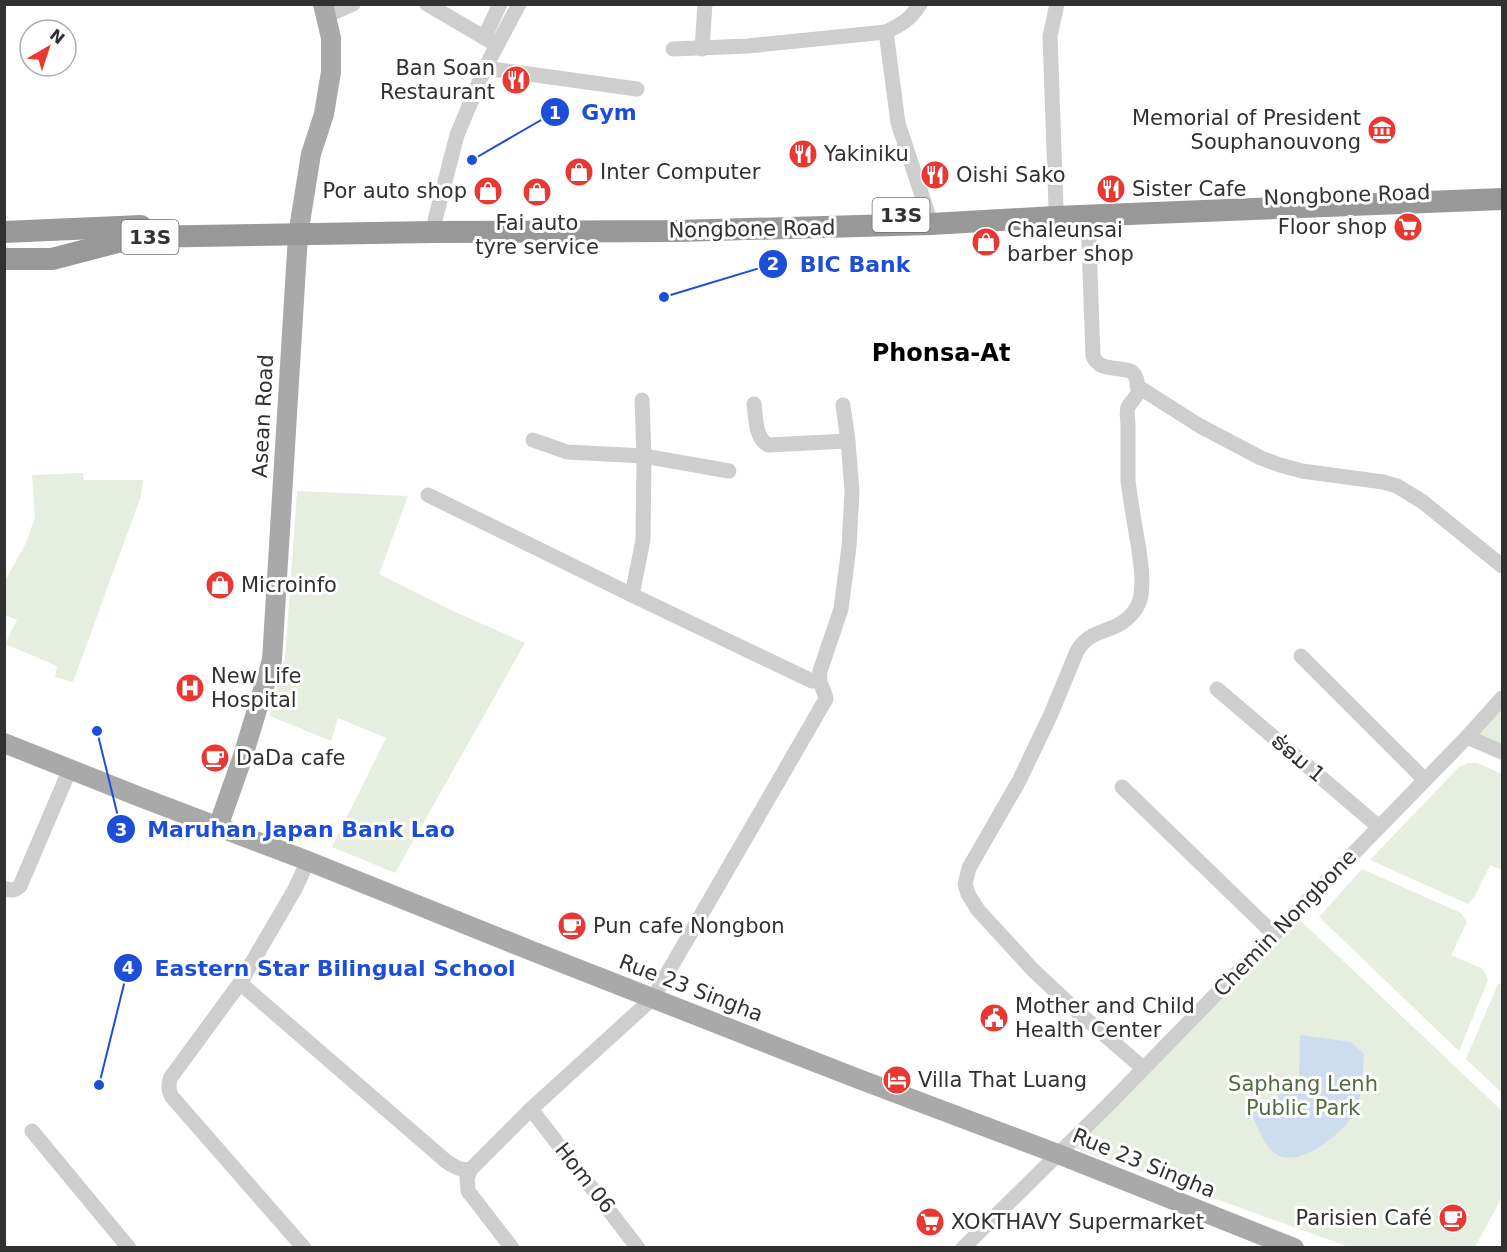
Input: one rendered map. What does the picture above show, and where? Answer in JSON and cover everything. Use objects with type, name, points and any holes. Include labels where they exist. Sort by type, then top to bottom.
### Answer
[{"type":"highway","name":"Nongbone Road","points":[[4,259],[52,259],[137,237],[435,220],[695,220],[928,214],[1503,189]]},
{"type":"highway","name":"Nongbone Road","points":[[4,232],[299,227],[433,232],[677,231],[931,224],[1503,199]]},
{"type":"main road","name":"Asean Road","points":[[218,827],[243,756],[272,660],[299,227],[311,154],[324,114],[331,72],[331,38],[325,10]]},
{"type":"main road","name":"Rue 23 Singha","points":[[4,743],[1294,1248]]},
{"type":"street","points":[[325,10],[353,4]]},
{"type":"street","points":[[427,4],[491,42]]},
{"type":"street","points":[[435,220],[457,135],[485,68],[500,4]]},
{"type":"street","points":[[491,42],[519,4]]},
{"type":"street","points":[[702,49],[705,4]]},
{"type":"street","points":[[673,49],[702,49],[816,40],[886,32],[905,22],[920,4]]},
{"type":"street","points":[[1056,207],[1050,36],[1058,4]]},
{"type":"street","points":[[886,32],[898,123],[928,214]]},
{"type":"street","points":[[485,68],[637,89]]},
{"type":"street","points":[[1088,216],[1093,356],[1103,367],[1133,373],[1138,393],[1128,408],[1128,481],[1142,578],[1140,598],[1138,606],[1123,622],[1082,642],[1019,782],[969,868],[965,884],[978,910],[1033,970],[1143,1068]]},
{"type":"street","points":[[1137,386],[1200,426],[1261,458],[1302,471],[1397,486],[1423,502],[1503,566]]},
{"type":"street","points":[[632,595],[643,540],[642,400]]},
{"type":"street","points":[[754,404],[758,433],[763,442],[768,445],[848,441]]},
{"type":"street","points":[[512,1248],[468,1191],[466,1185],[471,1169],[531,1109],[653,998],[826,699],[819,680],[820,670],[841,609],[848,558],[852,491],[843,405]]},
{"type":"street","points":[[533,440],[567,452],[644,456],[729,471]]},
{"type":"street","points":[[428,495],[812,681],[819,680]]},
{"type":"street","points":[[1301,656],[1425,780]]},
{"type":"street","name":"ຮ່ອມ 1","points":[[1217,689],[1379,827]]},
{"type":"street","name":"Chemin Nongbone","points":[[963,1248],[1143,1068],[1503,698]]},
{"type":"street","points":[[1467,737],[1503,752]]},
{"type":"street","points":[[4,888],[15,891],[20,886],[70,769]]},
{"type":"street","points":[[1122,787],[1274,934]]},
{"type":"street","points":[[304,1248],[169,1092],[169,1082],[240,983],[295,889],[308,861]]},
{"type":"street","points":[[240,983],[447,1162],[464,1170],[471,1169]]},
{"type":"street","name":"Hom 06","points":[[531,1109],[638,1248]]},
{"type":"street","points":[[32,1131],[129,1248]]},
{"type":"green space","points":[[83,473],[84,480],[143,480],[141,496],[73,682],[55,677],[57,666],[5,644],[17,620],[5,615],[5,581],[26,543],[35,517],[32,475]]},
{"type":"green space","points":[[297,491],[408,496],[379,574],[453,611],[525,643],[395,873],[332,847],[386,738],[338,718],[331,741],[270,716],[285,658]]},
{"type":"green space","points":[[1502,707],[1502,745],[1478,735]]},
{"type":"green space","points":[[1468,763],[1477,763],[1502,774],[1502,870],[1490,865],[1474,898],[1468,904],[1370,860],[1459,767]]},
{"type":"green space","points":[[1362,869],[1461,913],[1467,922],[1451,955],[1483,969],[1488,980],[1459,1051],[1319,917]]},
{"type":"green space","name":"Saphang Lenh Public Park","points":[[1300,920],[1502,1111],[1502,1197],[1475,1247],[1349,1247],[1075,1148]]},
{"type":"green space","points":[[1502,983],[1502,1093],[1466,1059],[1498,984]]},
{"type":"water","points":[[1300,1035],[1351,1042],[1364,1054],[1362,1086],[1352,1117],[1331,1139],[1301,1156],[1281,1157],[1268,1147],[1249,1109],[1299,1085]]},
{"type":"place","name":"Ban Soan Restaurant","points":[[516,80]]},
{"type":"place","name":"Memorial of President Souphanouvong","points":[[1382,130]]},
{"type":"place","name":"Yakiniku","points":[[803,154]]},
{"type":"place","name":"Gym","points":[[472,160]]},
{"type":"place","name":"Inter Computer","points":[[579,172]]},
{"type":"place","name":"Oishi Sako","points":[[935,175]]},
{"type":"place","name":"Sister Cafe","points":[[1111,189]]},
{"type":"place","name":"Por auto shop","points":[[488,191]]},
{"type":"place","name":"Fai auto tyre service","points":[[537,192]]},
{"type":"place","name":"Floor shop","points":[[1408,227]]},
{"type":"place","name":"Chaleunsai barber shop","points":[[986,242]]},
{"type":"place","name":"BIC Bank","points":[[664,297]]},
{"type":"place","name":"Microinfo","points":[[220,585]]},
{"type":"place","name":"New Life Hospital","points":[[190,688]]},
{"type":"place","name":"Maruhan Japan Bank Lao","points":[[97,731]]},
{"type":"place","name":"DaDa cafe","points":[[215,758]]},
{"type":"place","name":"Pun cafe Nongbon","points":[[572,926]]},
{"type":"place","name":"Mother and Child Health Center","points":[[994,1018]]},
{"type":"place","name":"Villa That Luang","points":[[897,1080]]},
{"type":"place","name":"Eastern Star Bilingual School","points":[[99,1085]]},
{"type":"place","name":"Parisien Café","points":[[1453,1218]]},
{"type":"place","name":"XOKTHAVY Supermarket","points":[[930,1222]]},
{"type":"district","name":"Phonsa-At","points":[[941,353]]}]
